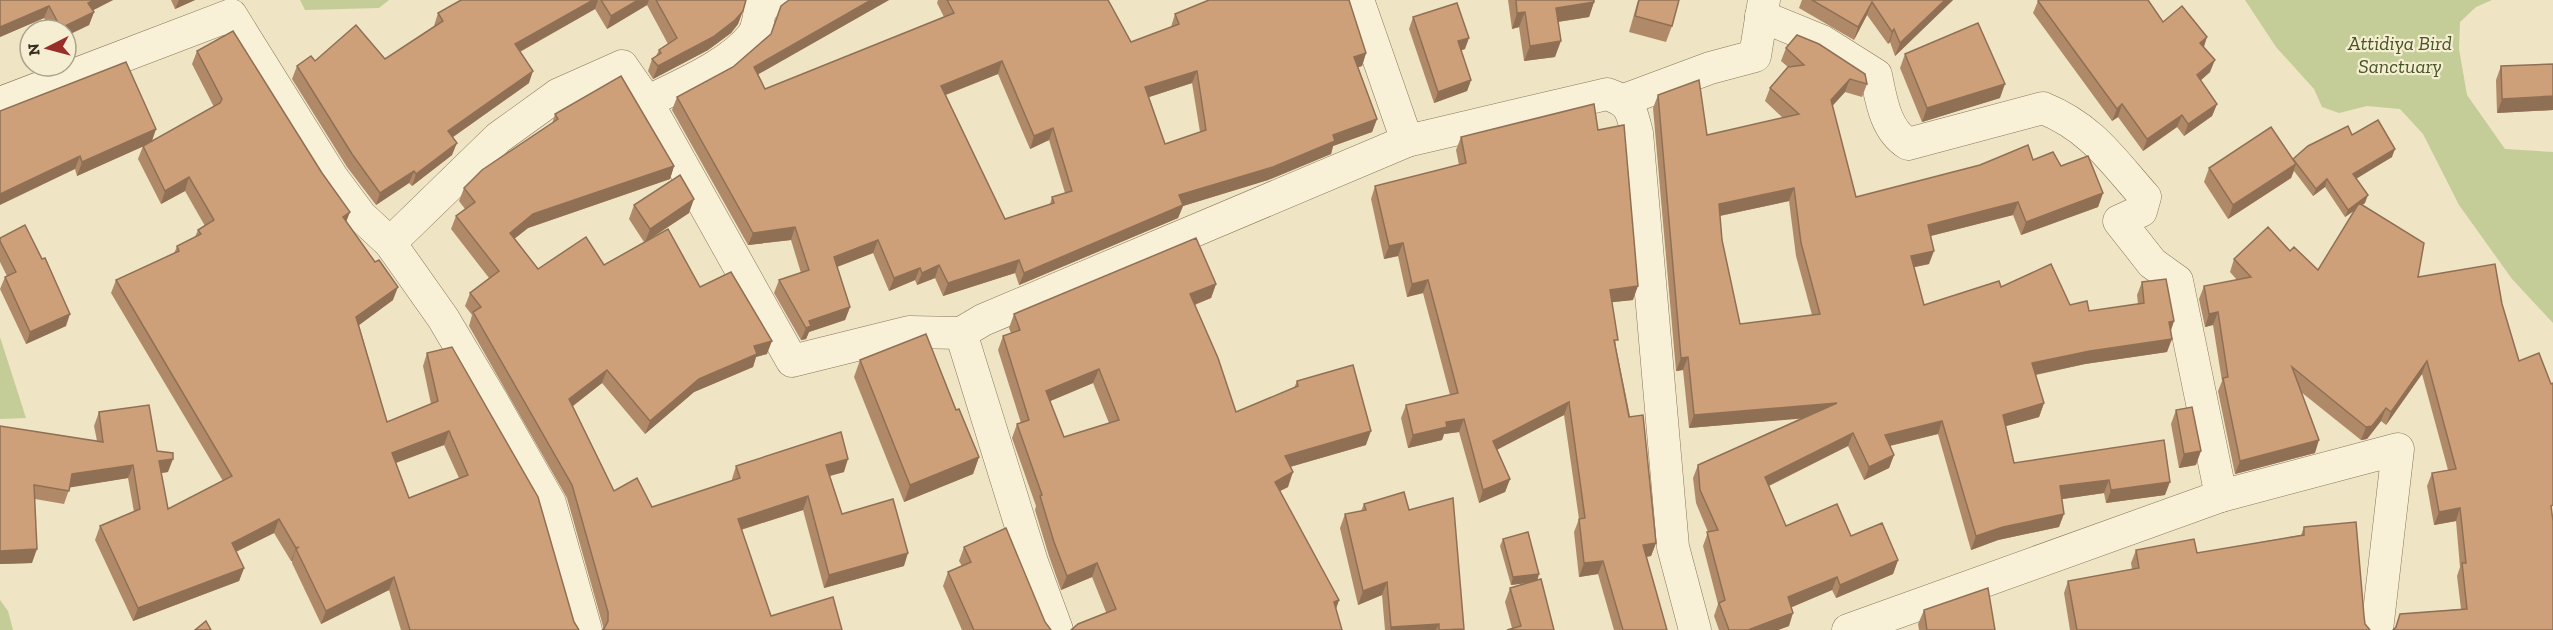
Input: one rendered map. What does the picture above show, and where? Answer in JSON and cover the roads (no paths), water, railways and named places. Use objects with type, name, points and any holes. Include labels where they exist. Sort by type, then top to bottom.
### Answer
[{"type":"street","points":[[647,102],[708,70],[729,56],[753,35],[760,8],[773,0]]},
{"type":"street","points":[[1358,0],[1407,141]]},
{"type":"street","points":[[1624,100],[1710,68],[1755,56],[1762,8],[1822,41],[1876,75],[1883,109],[1898,138],[1908,144],[2043,108],[2063,116],[2115,159],[2145,197],[2141,211],[2120,221],[2152,263],[2177,281],[2221,496]]},
{"type":"street","points":[[0,103],[231,15],[332,177],[361,216],[390,243],[443,318],[550,502],[586,630]]},
{"type":"street","points":[[390,243],[498,138],[559,94],[622,66],[647,102],[792,361],[909,332],[961,333],[983,320],[1407,141],[1586,97],[1607,94],[1624,100],[1632,112],[1637,134],[1673,547],[1695,630]]},
{"type":"street","points":[[961,333],[1032,562],[1057,630]]},
{"type":"street","points":[[1848,630],[2221,496],[2398,449],[2377,630]]},
{"type":"park label","name":"Attidiya Bird Sanctuary","points":[[2400,54]]}]
